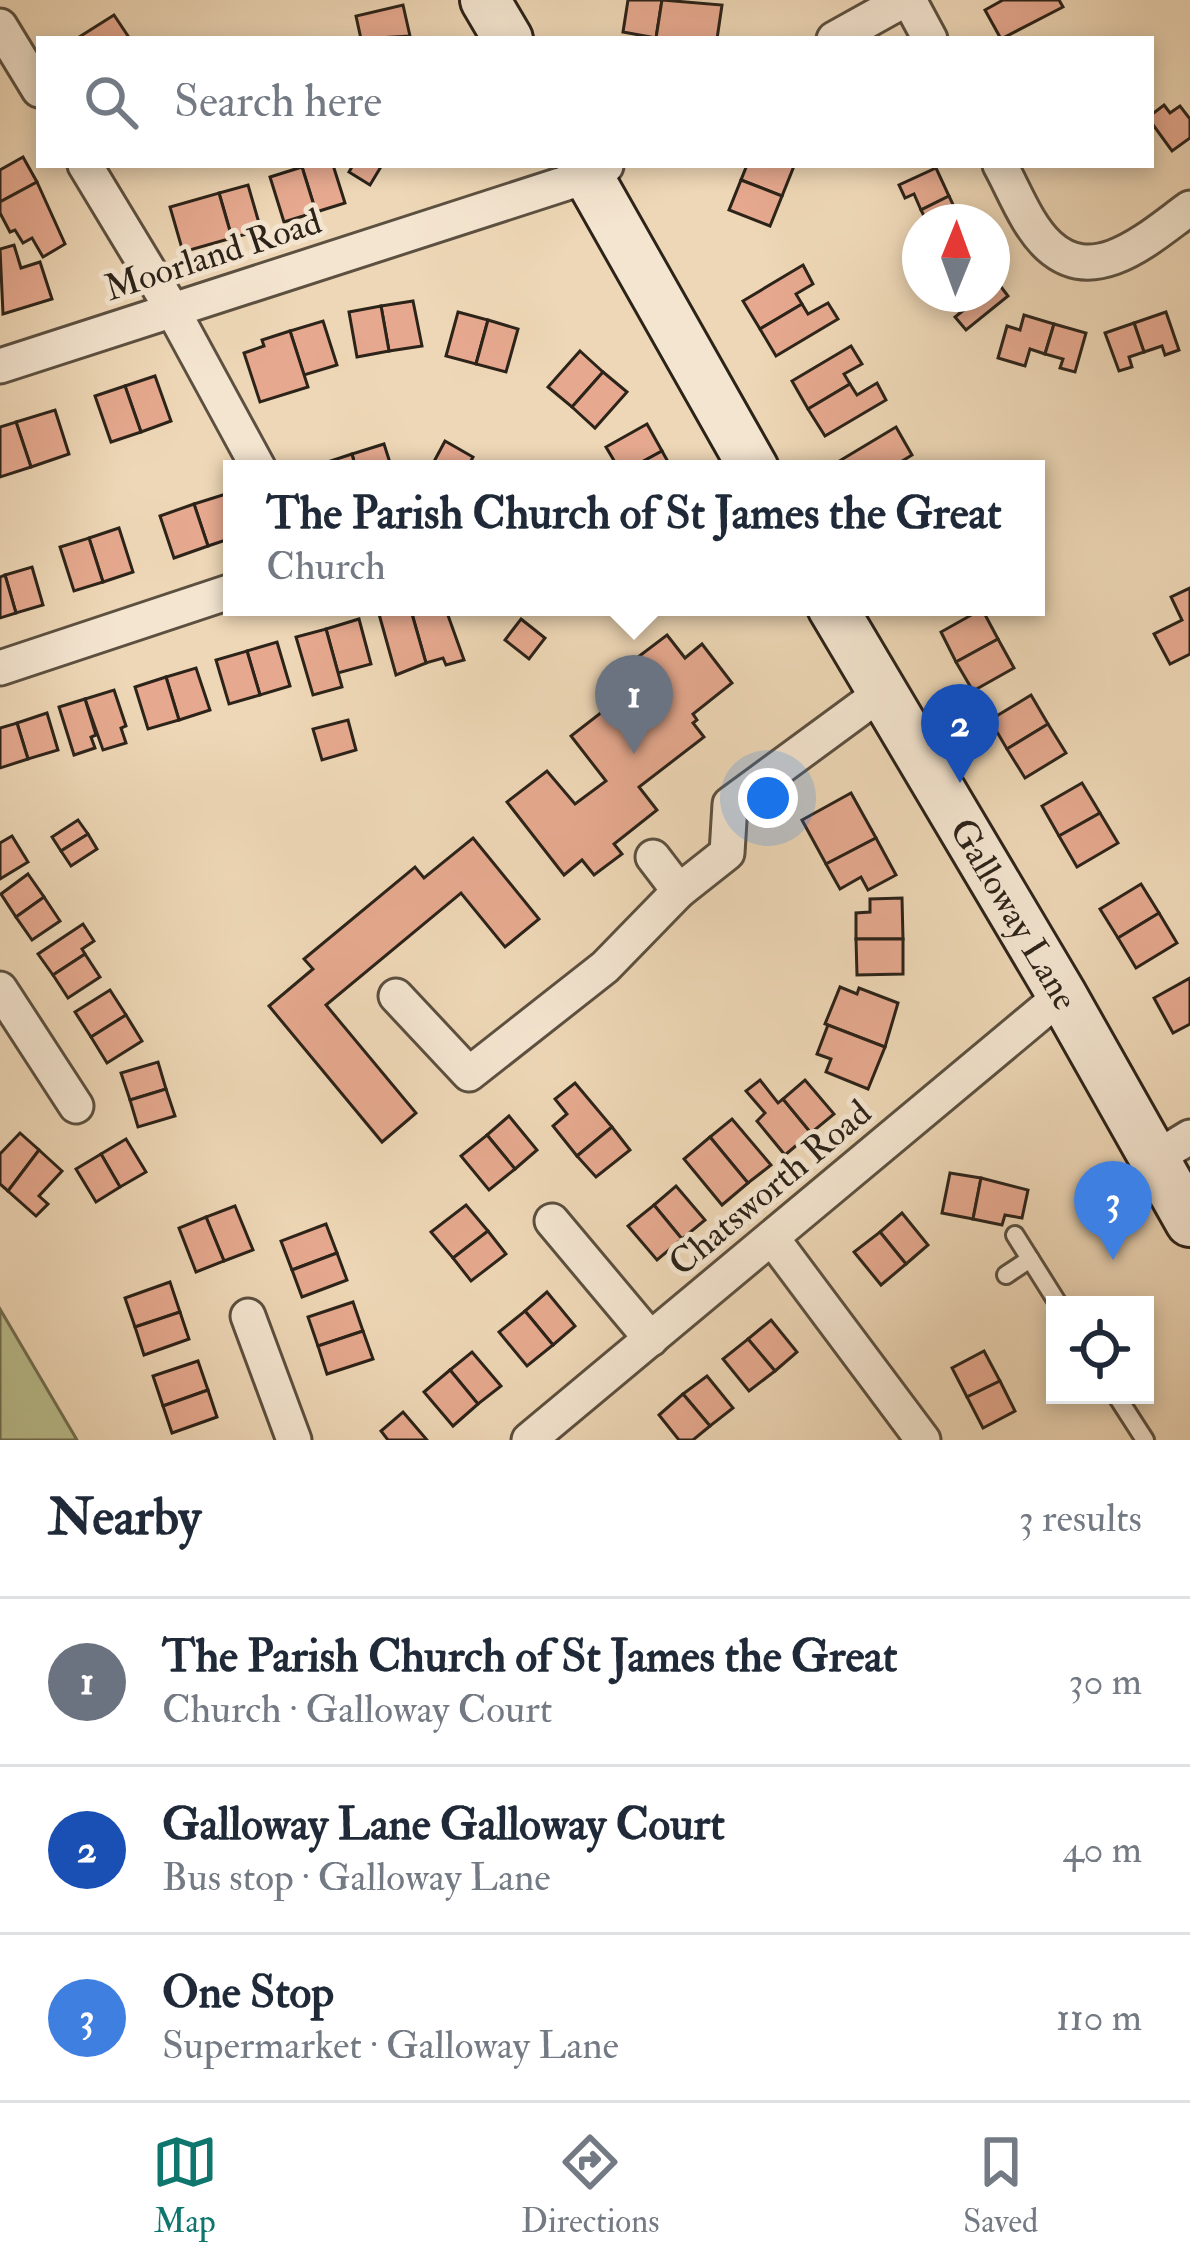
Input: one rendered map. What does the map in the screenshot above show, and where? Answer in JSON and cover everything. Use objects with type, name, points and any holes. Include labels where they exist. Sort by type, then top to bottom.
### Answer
[{"type":"main road","points":[[484,0],[506,36]]},
{"type":"main road","points":[[592,169],[749,460]]},
{"type":"main road","name":"Galloway Lane","points":[[837,616],[1062,995],[1172,1148],[1190,1222]]},
{"type":"street","points":[[840,36],[906,0],[928,36]]},
{"type":"street","points":[[0,26],[36,85]]},
{"type":"street","points":[[87,168],[172,309],[254,460]]},
{"type":"street","points":[[1002,168],[1049,247],[1084,261],[1129,252],[1190,208]]},
{"type":"street","name":"Moorland Road","points":[[0,366],[592,169]]},
{"type":"street","points":[[0,668],[223,594]]},
{"type":"street","points":[[396,996],[470,1074],[605,968],[679,892],[727,853],[730,804],[880,693]]},
{"type":"street","points":[[653,857],[679,892]]},
{"type":"street","points":[[0,989],[76,1106]]},
{"type":"street","name":"Chatsworth Road","points":[[529,1440],[1062,995]]},
{"type":"street","points":[[552,1221],[651,1339]]},
{"type":"street","points":[[772,1238],[923,1440]]},
{"type":"street","points":[[248,1316],[294,1440]]},
{"type":"lane","points":[[1015,1235],[1053,1296]]},
{"type":"lane","points":[[1006,1276],[1030,1259]]},
{"type":"lane","points":[[1122,1404],[1145,1440]]},
{"type":"green space","points":[[0,1309],[77,1440],[0,1440]]},
{"type":"building","points":[[628,0],[662,0],[656,36],[623,32]]},
{"type":"building","points":[[662,0],[722,5],[717,36],[656,36]]},
{"type":"building","points":[[1003,0],[1059,0],[1063,7],[1007,36],[999,36],[985,10]]},
{"type":"building","points":[[403,5],[410,36],[360,36],[356,16]]},
{"type":"building","points":[[114,15],[128,36],[81,36]]},
{"type":"building","points":[[1164,105],[1170,113],[1180,106],[1190,119],[1190,138],[1172,151],[1154,126],[1154,113]]},
{"type":"building","points":[[23,157],[37,182],[0,202],[0,170]]},
{"type":"building","points":[[302,168],[334,168],[345,203],[316,212]]},
{"type":"building","points":[[302,168],[316,212],[284,222],[270,177]]},
{"type":"building","points":[[351,168],[380,168],[370,185],[349,172]]},
{"type":"building","points":[[746,168],[793,168],[782,196],[741,180]]},
{"type":"building","points":[[936,168],[949,196],[933,204],[918,204],[914,194],[905,198],[899,185]]},
{"type":"building","points":[[741,180],[782,196],[770,226],[729,210]]},
{"type":"building","points":[[37,182],[65,244],[43,257],[32,238],[23,243],[15,230],[10,232],[0,213],[0,202]]},
{"type":"building","points":[[248,185],[261,230],[232,238],[219,193]]},
{"type":"building","points":[[219,193],[232,238],[183,252],[170,207]]},
{"type":"building","points":[[14,245],[21,268],[40,262],[52,299],[3,314],[0,249]]},
{"type":"building","points":[[803,265],[813,284],[796,294],[802,304],[760,329],[743,301]]},
{"type":"building","points":[[413,301],[422,346],[389,351],[381,306]]},
{"type":"building","points":[[828,303],[838,319],[776,356],[760,329],[802,304],[808,314]]},
{"type":"building","points":[[381,306],[389,351],[357,357],[349,312]]},
{"type":"building","points":[[458,312],[488,320],[476,364],[446,356]]},
{"type":"building","points":[[961,312],[988,312],[966,330],[955,317]]},
{"type":"building","points":[[1166,312],[1179,350],[1165,355],[1162,346],[1144,352],[1134,323]]},
{"type":"building","points":[[1024,315],[1054,324],[1045,354],[1030,349],[1025,366],[998,358],[1007,326],[1020,330]]},
{"type":"building","points":[[488,320],[518,329],[506,372],[476,364]]},
{"type":"building","points":[[323,321],[337,365],[304,375],[290,331]]},
{"type":"building","points":[[1134,323],[1144,352],[1129,357],[1132,367],[1119,371],[1105,333]]},
{"type":"building","points":[[1054,324],[1086,333],[1075,372],[1060,368],[1063,359],[1045,354]]},
{"type":"building","points":[[290,331],[308,387],[260,402],[244,353],[264,346],[262,340]]},
{"type":"building","points":[[851,346],[862,364],[844,374],[850,384],[808,409],[792,381]]},
{"type":"building","points":[[580,351],[603,372],[572,407],[548,387]]},
{"type":"building","points":[[603,372],[627,392],[595,428],[572,407]]},
{"type":"building","points":[[155,376],[171,421],[141,432],[125,386]]},
{"type":"building","points":[[877,383],[886,400],[825,436],[808,409],[850,384],[857,395]]},
{"type":"building","points":[[125,386],[141,432],[111,442],[95,396]]},
{"type":"building","points":[[55,410],[69,454],[31,467],[16,422]]},
{"type":"building","points":[[16,422],[31,467],[0,477],[0,427]]},
{"type":"building","points":[[647,424],[662,451],[646,460],[614,460],[606,447]]},
{"type":"building","points":[[896,427],[912,455],[904,460],[841,460]]},
{"type":"building","points":[[445,441],[473,457],[472,460],[435,460]]},
{"type":"building","points":[[384,444],[389,460],[354,460],[352,454]]},
{"type":"building","points":[[662,451],[667,460],[646,460]]},
{"type":"building","points":[[223,495],[223,541],[208,546],[194,504]]},
{"type":"building","points":[[194,504],[208,546],[174,558],[160,516]]},
{"type":"building","points":[[119,528],[133,572],[103,582],[89,538]]},
{"type":"building","points":[[89,538],[103,582],[74,591],[60,547]]},
{"type":"building","points":[[32,567],[43,605],[16,613],[5,575]]},
{"type":"building","points":[[5,575],[16,613],[0,618],[0,577]]},
{"type":"building","points":[[1190,588],[1190,654],[1170,664],[1154,634],[1182,620],[1171,597]]},
{"type":"building","points":[[380,616],[413,616],[426,663],[396,675]]},
{"type":"building","points":[[413,616],[448,616],[464,660],[446,665],[443,658],[426,663]]},
{"type":"building","points":[[970,616],[986,616],[998,639],[956,662],[941,632]]},
{"type":"building","points":[[359,619],[371,664],[338,673],[326,629]]},
{"type":"building","points":[[521,619],[545,638],[529,659],[505,640]]},
{"type":"building","points":[[326,629],[342,687],[313,695],[296,637]]},
{"type":"building","points":[[667,635],[685,658],[702,644],[732,683],[693,714],[697,720],[693,723],[704,737],[639,787],[657,810],[614,844],[622,854],[594,875],[582,860],[564,875],[507,802],[547,771],[575,804],[606,781],[571,736],[651,674],[638,657]]},
{"type":"building","points":[[998,639],[1014,668],[973,691],[956,662]]},
{"type":"building","points":[[277,642],[290,686],[260,695],[247,651]]},
{"type":"building","points":[[247,651],[260,695],[229,704],[216,660]]},
{"type":"building","points":[[196,668],[210,710],[179,720],[166,677]]},
{"type":"building","points":[[166,677],[179,720],[148,729],[135,687]]},
{"type":"building","points":[[114,690],[126,726],[121,728],[126,743],[103,750],[85,699]]},
{"type":"building","points":[[1031,695],[1048,724],[1007,749],[990,720]]},
{"type":"building","points":[[85,699],[95,748],[74,755],[59,707]]},
{"type":"building","points":[[47,713],[58,750],[28,759],[17,723]]},
{"type":"building","points":[[348,720],[356,750],[322,760],[313,729]]},
{"type":"building","points":[[17,723],[28,759],[0,768],[0,728]]},
{"type":"building","points":[[1048,724],[1066,753],[1025,778],[1007,749]]},
{"type":"building","points":[[1082,783],[1100,813],[1059,836],[1042,806]]},
{"type":"building","points":[[851,793],[876,838],[826,864],[802,820]]},
{"type":"building","points":[[1100,813],[1118,843],[1077,867],[1059,836]]},
{"type":"building","points":[[78,820],[88,834],[61,851],[52,837]]},
{"type":"building","points":[[88,834],[97,849],[71,866],[61,851]]},
{"type":"building","points":[[12,836],[28,862],[0,879],[0,843]]},
{"type":"building","points":[[473,838],[539,919],[505,947],[461,893],[326,1005],[416,1113],[382,1142],[269,1006],[313,969],[304,959],[415,867],[424,878]]},
{"type":"building","points":[[876,838],[896,875],[868,890],[861,877],[840,889],[826,864]]},
{"type":"building","points":[[28,874],[44,897],[16,917],[1,894]]},
{"type":"building","points":[[1141,884],[1159,913],[1118,938],[1100,909]]},
{"type":"building","points":[[44,897],[60,921],[32,940],[16,917]]},
{"type":"building","points":[[902,898],[903,939],[856,939],[856,913],[870,912],[870,899]]},
{"type":"building","points":[[1159,913],[1177,943],[1136,968],[1118,938]]},
{"type":"building","points":[[83,924],[94,941],[82,949],[85,954],[53,975],[38,954]]},
{"type":"building","points":[[856,939],[903,939],[903,974],[857,975]]},
{"type":"building","points":[[85,954],[100,977],[68,998],[53,975]]},
{"type":"building","points":[[1190,978],[1190,1024],[1173,1033],[1154,998]]},
{"type":"building","points":[[840,987],[857,994],[859,988],[898,1003],[885,1047],[825,1024]]},
{"type":"building","points":[[110,990],[126,1015],[91,1037],[75,1012]]},
{"type":"building","points":[[126,1015],[142,1041],[107,1063],[91,1037]]},
{"type":"building","points":[[828,1025],[885,1047],[868,1089],[826,1072],[831,1059],[817,1054]]},
{"type":"building","points":[[158,1062],[166,1089],[130,1100],[121,1073]]},
{"type":"building","points":[[760,1080],[811,1133],[785,1155],[757,1121],[765,1113],[746,1091]]},
{"type":"building","points":[[805,1080],[834,1114],[811,1133],[783,1099]]},
{"type":"building","points":[[575,1083],[612,1127],[577,1156],[553,1126],[567,1114],[555,1099]]},
{"type":"building","points":[[166,1089],[175,1116],[138,1127],[130,1100]]},
{"type":"building","points":[[509,1116],[537,1150],[515,1169],[487,1135]]},
{"type":"building","points":[[732,1119],[771,1165],[748,1183],[710,1137]]},
{"type":"building","points":[[612,1127],[630,1150],[596,1177],[577,1156]]},
{"type":"building","points":[[20,1133],[39,1150],[8,1191],[0,1184],[0,1154]]},
{"type":"building","points":[[487,1135],[515,1169],[489,1190],[461,1156]]},
{"type":"building","points":[[710,1137],[748,1183],[722,1205],[684,1159]]},
{"type":"building","points":[[126,1139],[146,1172],[120,1187],[101,1154]]},
{"type":"building","points":[[39,1150],[62,1171],[39,1196],[48,1204],[36,1216],[8,1191]]},
{"type":"building","points":[[101,1154],[120,1187],[96,1202],[76,1169]]},
{"type":"building","points":[[950,1173],[981,1178],[973,1219],[942,1213]]},
{"type":"building","points":[[981,1178],[1028,1190],[1022,1218],[1005,1215],[1002,1225],[973,1219]]},
{"type":"building","points":[[676,1186],[705,1220],[682,1239],[654,1205]]},
{"type":"building","points":[[466,1205],[488,1231],[453,1258],[431,1232]]},
{"type":"building","points":[[654,1205],[682,1239],[657,1260],[628,1226]]},
{"type":"building","points":[[235,1206],[253,1250],[224,1261],[206,1217]]},
{"type":"building","points":[[902,1213],[928,1245],[906,1264],[880,1232]]},
{"type":"building","points":[[206,1217],[224,1261],[196,1272],[179,1228]]},
{"type":"building","points":[[326,1224],[337,1253],[292,1270],[281,1241]]},
{"type":"building","points":[[488,1231],[506,1254],[471,1281],[453,1258]]},
{"type":"building","points":[[880,1232],[906,1264],[881,1285],[854,1252]]},
{"type":"building","points":[[337,1253],[347,1280],[302,1297],[292,1270]]},
{"type":"building","points":[[170,1282],[180,1312],[135,1327],[125,1298]]},
{"type":"building","points":[[547,1292],[575,1326],[553,1345],[525,1311]]},
{"type":"building","points":[[353,1302],[363,1331],[318,1346],[308,1317]]},
{"type":"building","points":[[525,1311],[553,1345],[527,1366],[499,1332]]},
{"type":"building","points":[[180,1312],[189,1339],[144,1355],[135,1327]]},
{"type":"building","points":[[771,1320],[797,1352],[775,1371],[748,1339]]},
{"type":"building","points":[[363,1331],[373,1359],[327,1374],[318,1346]]},
{"type":"building","points":[[748,1339],[775,1371],[749,1391],[723,1359]]},
{"type":"building","points":[[984,1351],[1000,1381],[967,1397],[952,1368]]},
{"type":"building","points":[[472,1352],[501,1386],[478,1404],[450,1370]]},
{"type":"building","points":[[198,1361],[208,1390],[163,1406],[153,1376]]},
{"type":"building","points":[[450,1370],[478,1404],[453,1426],[424,1392]]},
{"type":"building","points":[[707,1376],[733,1408],[710,1426],[683,1394]]},
{"type":"building","points":[[1000,1381],[1015,1411],[983,1428],[967,1397]]},
{"type":"building","points":[[208,1390],[217,1417],[172,1433],[163,1406]]},
{"type":"building","points":[[683,1394],[710,1426],[693,1440],[679,1440],[659,1415]]},
{"type":"building","points":[[403,1412],[427,1440],[388,1440],[381,1431]]},
{"type":"place","name":"The Parish Church of St James the Great","points":[[634,754]]},
{"type":"place","name":"Galloway Lane Galloway Court","points":[[960,783]]},
{"type":"place","name":"One Stop","points":[[1113,1260]]}]
